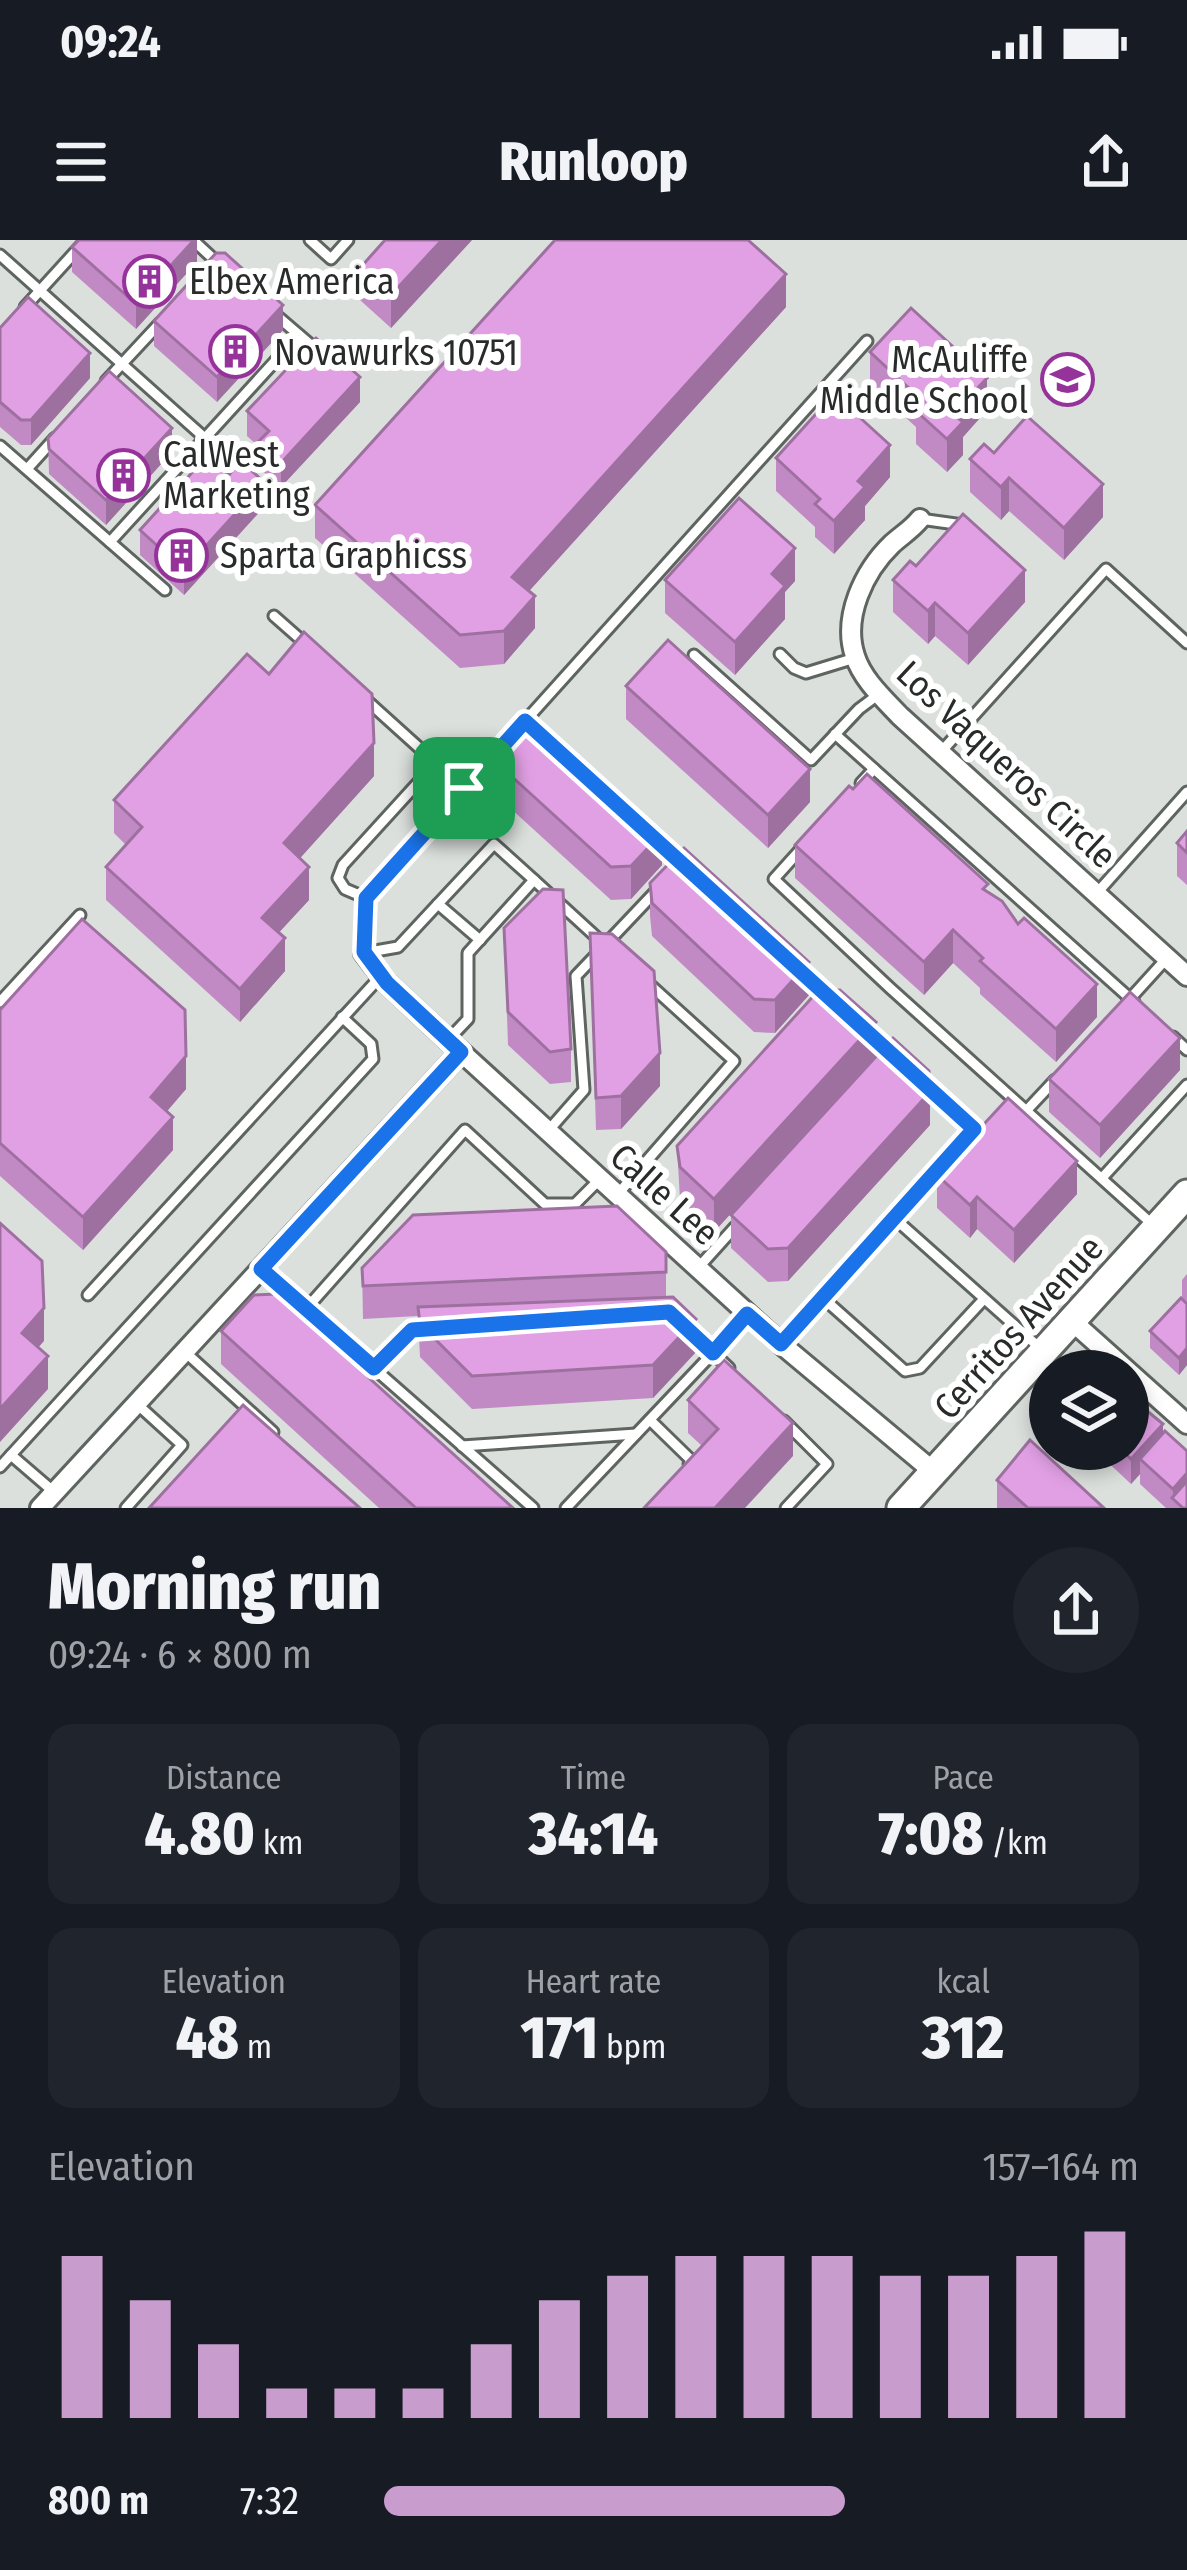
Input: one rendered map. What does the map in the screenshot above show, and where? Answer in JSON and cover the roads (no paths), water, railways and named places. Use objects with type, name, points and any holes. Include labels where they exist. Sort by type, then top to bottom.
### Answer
[{"type":"main road","name":"Cerritos Avenue","points":[[1048,1350],[1187,1194]]},
{"type":"main road","name":"Cerritos Avenue","points":[[901,1508],[1029,1370]]},
{"type":"street","name":"Los Vaqueros Circle","points":[[920,519],[872,569],[857,600],[850,627],[855,658],[879,694],[940,753],[1187,976]]},
{"type":"street","name":"Calle Lee","points":[[364,952],[381,976],[455,1046],[747,1314],[934,1472]]},
{"type":"street","points":[[40,1508],[261,1269],[455,1046]]},
{"type":"street","points":[[1073,1322],[1186,1420]]},
{"type":"lane","points":[[13,320],[86,240]]},
{"type":"lane","points":[[193,240],[232,276]]},
{"type":"lane","points":[[310,240],[331,259],[348,240]]},
{"type":"lane","points":[[0,255],[248,476]]},
{"type":"lane","points":[[200,278],[216,261]]},
{"type":"lane","points":[[266,305],[327,360]]},
{"type":"lane","points":[[91,399],[169,313]]},
{"type":"lane","points":[[110,542],[299,335]]},
{"type":"lane","points":[[622,959],[494,844],[398,947],[364,952],[366,898],[867,341]]},
{"type":"lane","points":[[27,470],[58,434]]},
{"type":"lane","points":[[0,446],[164,590]]},
{"type":"lane","points":[[920,519],[975,527]]},
{"type":"lane","points":[[940,753],[1106,568],[1187,643]]},
{"type":"lane","points":[[274,616],[323,660]]},
{"type":"lane","points":[[780,654],[806,673],[855,658]]},
{"type":"lane","points":[[694,655],[811,760],[879,694]]},
{"type":"lane","points":[[355,689],[464,788]]},
{"type":"lane","points":[[525,721],[542,737]]},
{"type":"lane","points":[[835,734],[1144,1011]]},
{"type":"lane","points":[[366,898],[345,889],[338,878],[343,865],[436,763]]},
{"type":"lane","points":[[859,785],[874,769]]},
{"type":"lane","points":[[1096,893],[1187,792]]},
{"type":"lane","points":[[548,1131],[584,1090],[576,976],[682,863],[647,832]]},
{"type":"lane","points":[[802,848],[774,879],[1156,1228]]},
{"type":"lane","points":[[455,1046],[468,1019],[469,953],[534,880]]},
{"type":"lane","points":[[438,904],[480,940]]},
{"type":"lane","points":[[0,1002],[80,915]]},
{"type":"lane","points":[[1115,1015],[1167,958]]},
{"type":"lane","points":[[787,959],[839,1006]]},
{"type":"lane","points":[[617,1195],[734,1061],[638,974]]},
{"type":"lane","points":[[88,1295],[381,976]]},
{"type":"lane","points":[[0,1467],[374,1059],[371,1044],[343,1017]]},
{"type":"lane","points":[[1159,1024],[1187,1050]]},
{"type":"lane","points":[[781,1344],[974,1129],[908,1069]]},
{"type":"lane","points":[[1026,1111],[1056,1079]]},
{"type":"lane","points":[[1102,1178],[1187,1085]]},
{"type":"lane","points":[[306,1309],[465,1130],[544,1204],[574,1204],[600,1179]]},
{"type":"lane","points":[[894,1218],[1042,1350]]},
{"type":"lane","points":[[698,1268],[742,1219]]},
{"type":"lane","points":[[261,1269],[533,1508]]},
{"type":"lane","points":[[823,1298],[905,1371],[920,1368],[984,1299]]},
{"type":"lane","points":[[566,1508],[747,1314]]},
{"type":"lane","points":[[684,1326],[746,1384]]},
{"type":"lane","points":[[374,1368],[412,1330],[436,1329]]},
{"type":"lane","points":[[184,1351],[288,1445]]},
{"type":"lane","points":[[126,1508],[182,1445],[136,1403]]},
{"type":"lane","points":[[778,1416],[827,1464],[786,1508]]},
{"type":"lane","points":[[650,1420],[692,1460],[678,1476]]},
{"type":"lane","points":[[462,1446],[636,1434]]},
{"type":"lane","points":[[11,1455],[54,1492]]},
{"type":"place","name":"Elbex America","points":[[150,281]]},
{"type":"place","name":"Novawurks 10751","points":[[235,352]]},
{"type":"place","name":"McAuliffe Middle School","points":[[1067,380]]},
{"type":"place","name":"CalWest Marketing","points":[[124,475]]},
{"type":"place","name":"Sparta Graphicss","points":[[181,555]]}]
